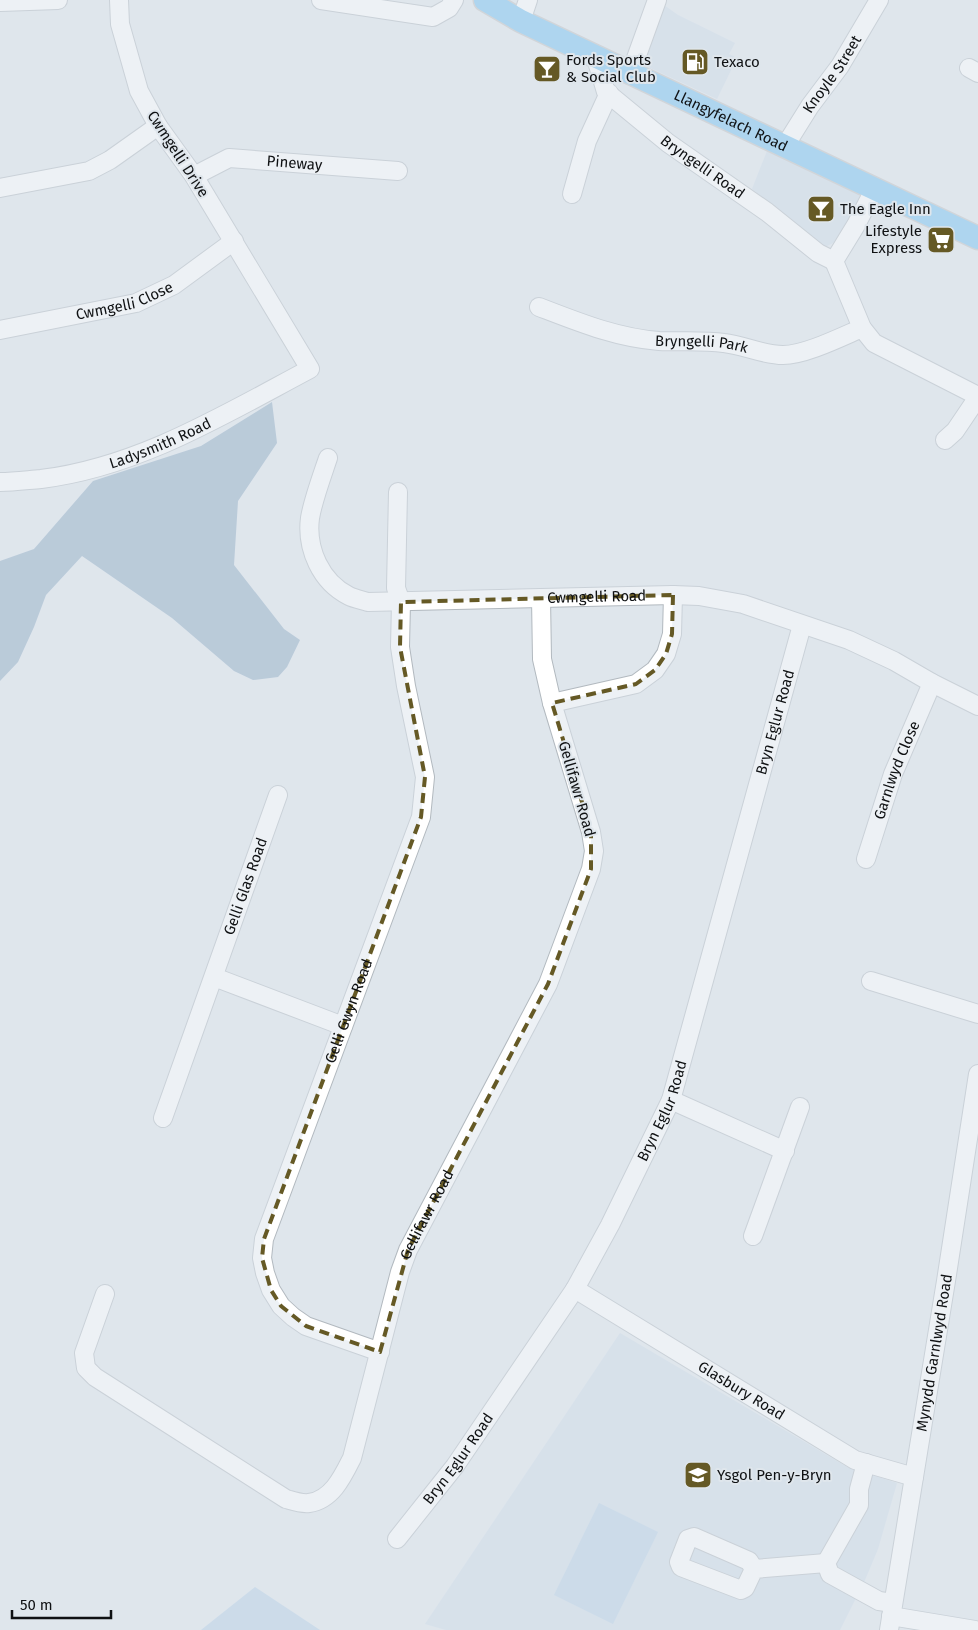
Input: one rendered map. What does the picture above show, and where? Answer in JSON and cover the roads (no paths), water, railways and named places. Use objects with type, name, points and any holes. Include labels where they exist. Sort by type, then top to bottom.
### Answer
[{"type":"main road","name":"Llangyfelach Road","points":[[485,0],[525,10],[595,55],[978,238]]},
{"type":"street","points":[[0,2],[58,0]]},
{"type":"street","name":"Cwmgelli Drive","points":[[119,0],[120,24],[139,91],[158,126],[194,176],[234,241],[310,369]]},
{"type":"street","points":[[321,0],[433,17],[450,8],[454,0]]},
{"type":"street","points":[[631,72],[657,0]]},
{"type":"street","name":"Knoyle Street","points":[[785,146],[810,106],[840,66],[879,0]]},
{"type":"street","name":"Bryngelli Road","points":[[595,55],[606,92],[668,143],[767,212],[818,253],[834,261]]},
{"type":"street","points":[[572,194],[587,141],[609,94]]},
{"type":"street","points":[[0,188],[90,171],[110,160],[158,126]]},
{"type":"street","name":"Pineway","points":[[194,176],[229,158],[398,171]]},
{"type":"street","points":[[875,188],[856,225],[834,261],[862,328],[874,343],[978,397],[955,431],[945,440]]},
{"type":"street","name":"Cwmgelli Close","points":[[0,330],[136,303],[174,285],[234,241]]},
{"type":"street","name":"Bryngelli Park","points":[[539,307],[606,331],[646,339],[726,343],[784,355],[804,351],[862,328]]},
{"type":"street","name":"Ladysmith Road","points":[[0,482],[57,477],[103,467],[149,450],[220,417],[310,369]]},
{"type":"street","name":"Cwmgelli Road","points":[[328,458],[310,518],[310,545],[318,566],[332,584],[349,596],[368,602],[699,596],[743,604],[849,640],[894,661],[978,706]]},
{"type":"street","name":"Gelli Gwyn Road","points":[[380,1352],[306,1326],[293,1317],[282,1306],[271,1290],[262,1258],[264,1239],[421,817],[425,777],[400,647],[400,602],[396,588],[398,492]]},
{"type":"street","points":[[552,703],[636,684],[655,670],[666,654],[672,634],[672,595]]},
{"type":"street","name":"Gellifawr Road","points":[[105,1294],[84,1353],[86,1368],[96,1378],[286,1499],[312,1503],[332,1491],[352,1458],[400,1272],[408,1250],[548,984],[591,869],[594,851],[590,832],[552,703],[542,659],[541,598]]},
{"type":"street","name":"Bryn Eglur Road","points":[[397,1539],[455,1466],[575,1289],[610,1225],[671,1100],[802,624]]},
{"type":"street","name":"Garnlwyd Close","points":[[866,859],[893,774],[932,683]]},
{"type":"street","name":"Gelli Glas Road","points":[[163,1118],[278,795]]},
{"type":"street","points":[[214,977],[343,1026]]},
{"type":"street","points":[[871,981],[978,1014]]},
{"type":"street","name":"Mynydd Garnlwyd Road","points":[[891,1616],[971,1162],[978,1074]]},
{"type":"street","points":[[671,1100],[784,1151]]},
{"type":"street","points":[[754,1236],[800,1107]]},
{"type":"street","name":"Glasbury Road","points":[[575,1289],[855,1460],[914,1477]]},
{"type":"street","points":[[826,1564],[859,1505],[859,1489],[866,1463]]},
{"type":"street","points":[[754,1569],[826,1564]]},
{"type":"street","points":[[826,1564],[830,1574],[878,1601],[891,1616],[975,1630]]},
{"type":"place","name":"Texaco","points":[[695,62]]},
{"type":"place","name":"Fords Sports & Social Club","points":[[547,69]]},
{"type":"place","name":"The Eagle Inn","points":[[821,209]]},
{"type":"place","name":"Lifestyle Express","points":[[941,240]]},
{"type":"place","name":"Ysgol Pen-y-Bryn","points":[[698,1475]]}]
